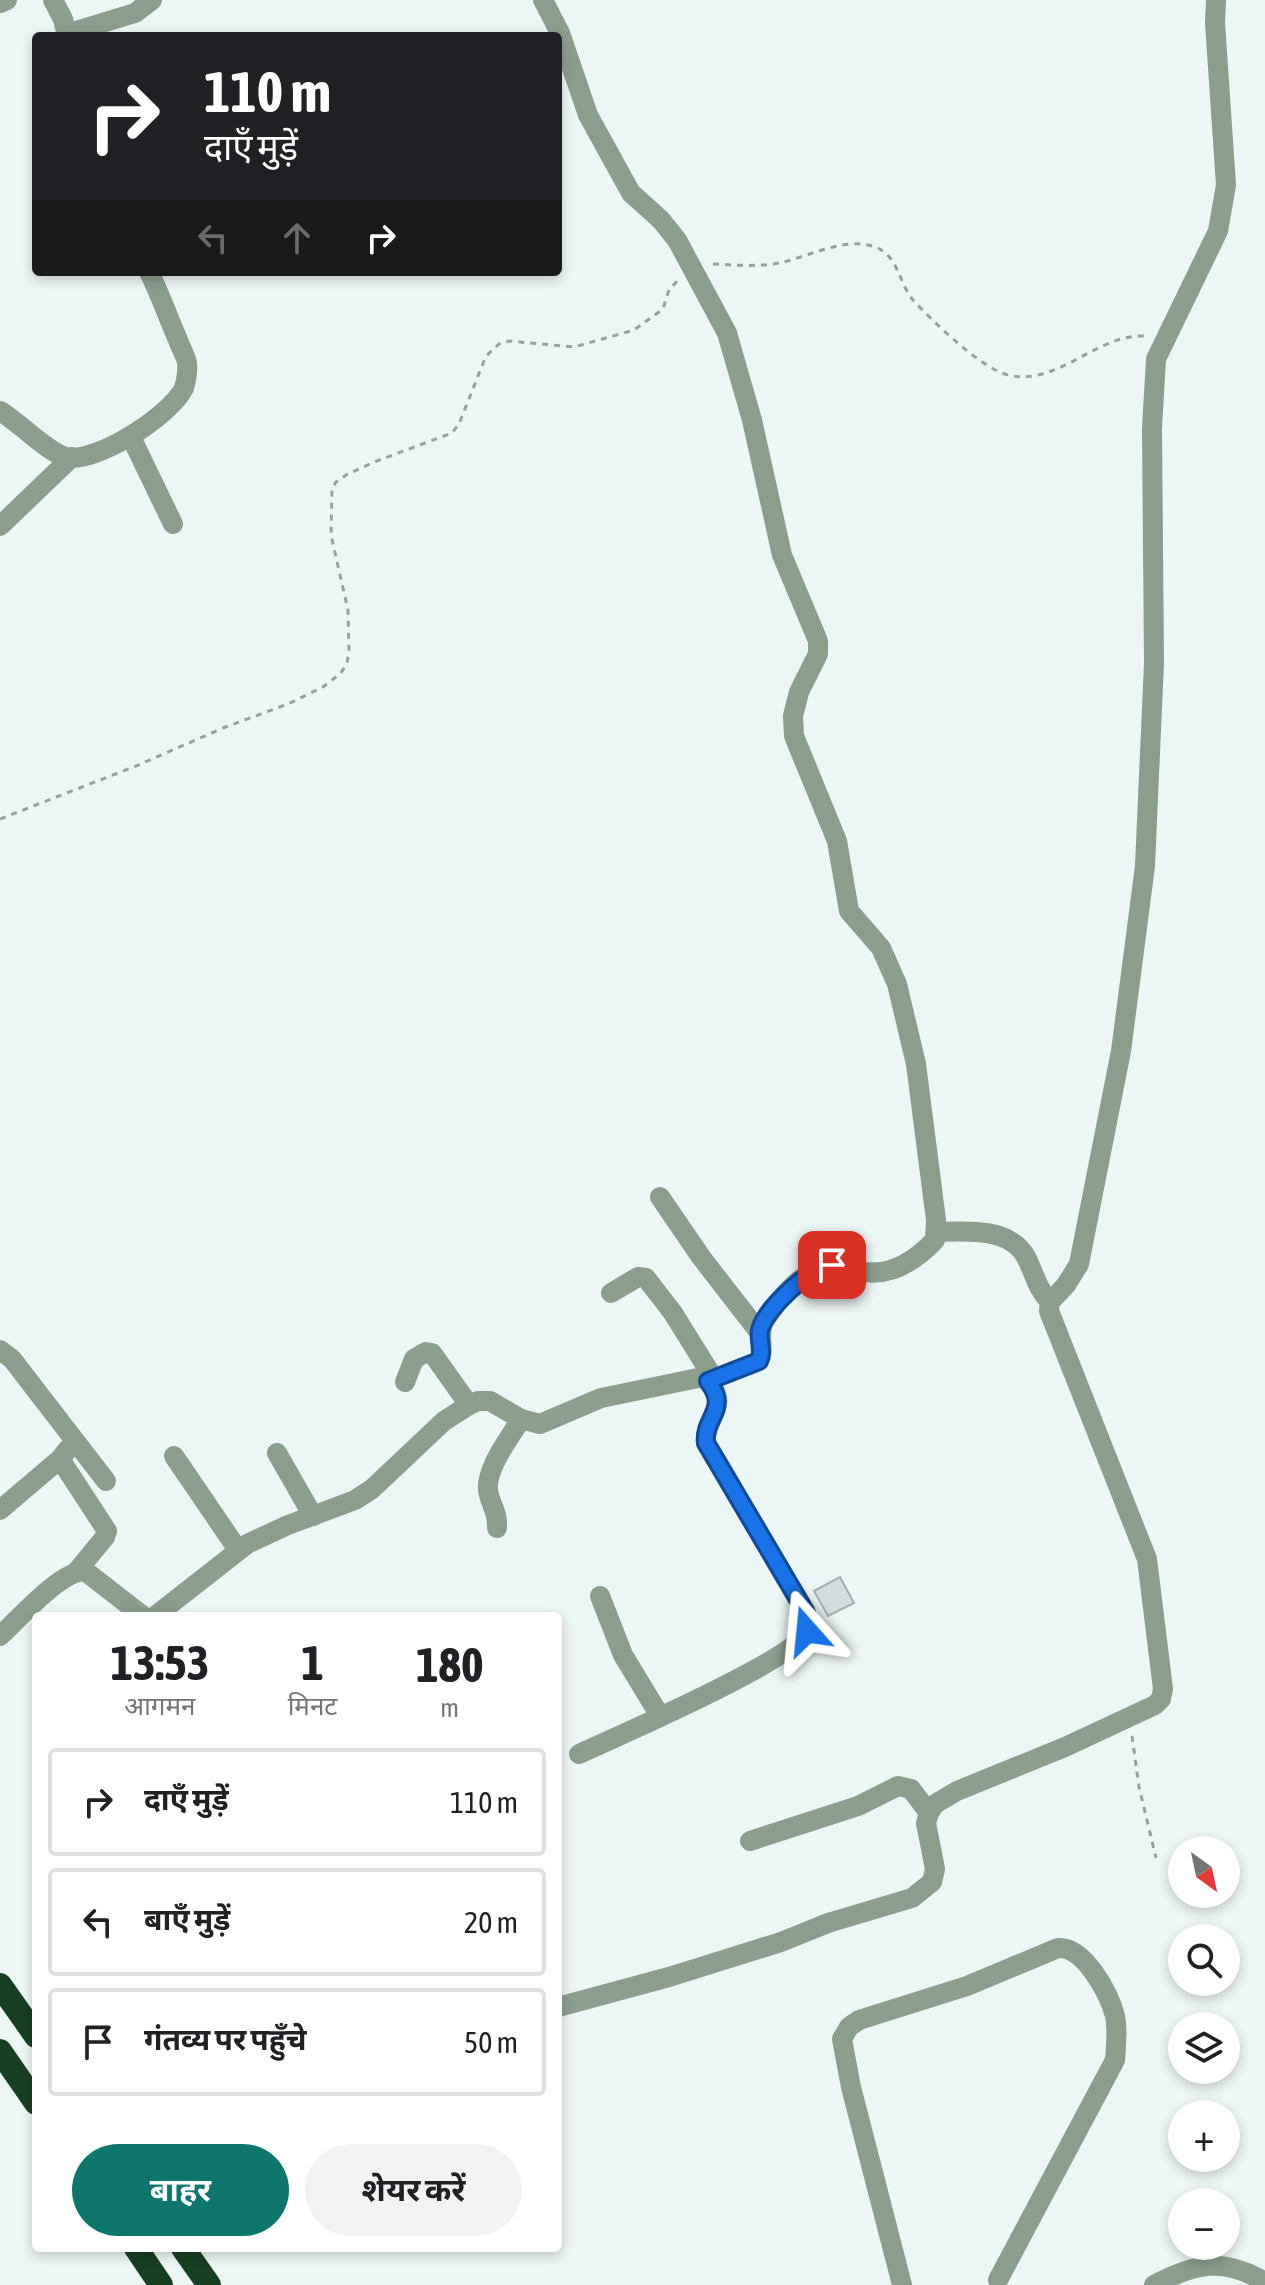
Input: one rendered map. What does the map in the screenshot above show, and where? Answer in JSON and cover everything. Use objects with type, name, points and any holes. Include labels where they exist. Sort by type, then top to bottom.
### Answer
[{"type":"highway","points":[[0,1985],[32,2030]]},
{"type":"highway","points":[[0,2051],[32,2097]]},
{"type":"highway","points":[[139,2252],[161,2285]]},
{"type":"highway","points":[[186,2252],[209,2285]]},
{"type":"street","points":[[0,3],[7,0]]},
{"type":"street","points":[[53,0],[63,19],[65,32]]},
{"type":"street","points":[[75,32],[135,13],[152,0]]},
{"type":"street","points":[[543,0],[559,32]]},
{"type":"street","points":[[562,2006],[697,1968],[912,1898],[932,1882],[935,1869],[926,1823],[935,1804],[957,1791],[1065,1747],[1155,1705],[1161,1699],[1163,1689],[1147,1559],[1049,1311],[1050,1302],[1066,1285],[1079,1264],[1121,1051],[1145,866],[1154,663],[1152,428],[1156,359],[1218,231],[1226,185],[1216,0]]},
{"type":"street","points":[[562,39],[588,115],[631,193],[661,220],[677,240],[727,333],[752,420],[782,555],[818,641],[818,654],[796,704],[794,736],[837,841],[849,911],[889,960],[916,1064],[935,1240],[887,1273],[875,1274],[832,1265],[810,1273],[795,1284],[763,1322],[759,1332]]},
{"type":"street","points":[[0,411],[55,453],[72,457],[105,450],[131,437],[176,398],[185,386],[187,363],[151,276]]},
{"type":"street","points":[[131,437],[173,524]]},
{"type":"street","points":[[0,526],[72,457]]},
{"type":"street","points":[[160,1612],[238,1550],[355,1500],[372,1489],[444,1421],[478,1401],[490,1401],[521,1419],[540,1424],[601,1398],[697,1377],[711,1380],[759,1361],[762,1351],[759,1332],[701,1257],[660,1197]]},
{"type":"street","points":[[936,1232],[990,1233],[1014,1243],[1025,1254],[1040,1290],[1050,1302]]},
{"type":"street","points":[[579,1754],[773,1659],[800,1640],[809,1622],[706,1443],[706,1430],[716,1415],[717,1406],[711,1380],[673,1313],[646,1278],[638,1277],[611,1293]]},
{"type":"street","points":[[0,1350],[12,1359],[106,1481]]},
{"type":"street","points":[[405,1382],[414,1359],[426,1352],[432,1353],[469,1405]]},
{"type":"street","points":[[497,1528],[498,1514],[488,1491],[489,1479],[521,1419]]},
{"type":"street","points":[[0,1510],[60,1459],[75,1440]]},
{"type":"street","points":[[277,1453],[313,1516]]},
{"type":"street","points":[[174,1456],[238,1550]]},
{"type":"street","points":[[0,1636],[51,1589],[77,1571],[105,1537],[107,1531],[60,1459]]},
{"type":"street","points":[[77,1571],[85,1571],[138,1612]]},
{"type":"street","points":[[600,1596],[623,1655],[660,1716]]},
{"type":"street","points":[[750,1841],[858,1806],[898,1786],[911,1789],[929,1813]]},
{"type":"street","points":[[902,2285],[861,2128],[842,2039],[849,2027],[870,2015],[967,1986],[1067,1947],[1088,1965],[1115,2015],[1115,2060],[998,2280]]},
{"type":"street","points":[[1154,2285],[1192,2268],[1217,2264],[1243,2270],[1265,2282]]},
{"type":"path","points":[[0,819],[288,704],[323,687],[341,673],[349,651],[348,610],[331,535],[332,489],[336,482],[374,462],[452,433],[459,424],[486,356],[499,344],[509,341],[574,347],[634,330],[663,309],[669,290],[691,267],[701,263],[778,263],[850,245],[872,246],[885,253],[912,299],[969,352],[994,370],[1011,376],[1039,374],[1111,340],[1136,335],[1166,337]]},
{"type":"path","points":[[1129,1717],[1139,1787],[1156,1858]]},
{"type":"building","points":[[840,1577],[854,1603],[828,1616],[814,1591]]},
{"type":"route","points":[[807,1631],[809,1622],[805,1611],[706,1443],[706,1430],[716,1415],[717,1406],[708,1381],[759,1361],[762,1357],[759,1332],[763,1322],[795,1284],[810,1273],[832,1265]]}]
